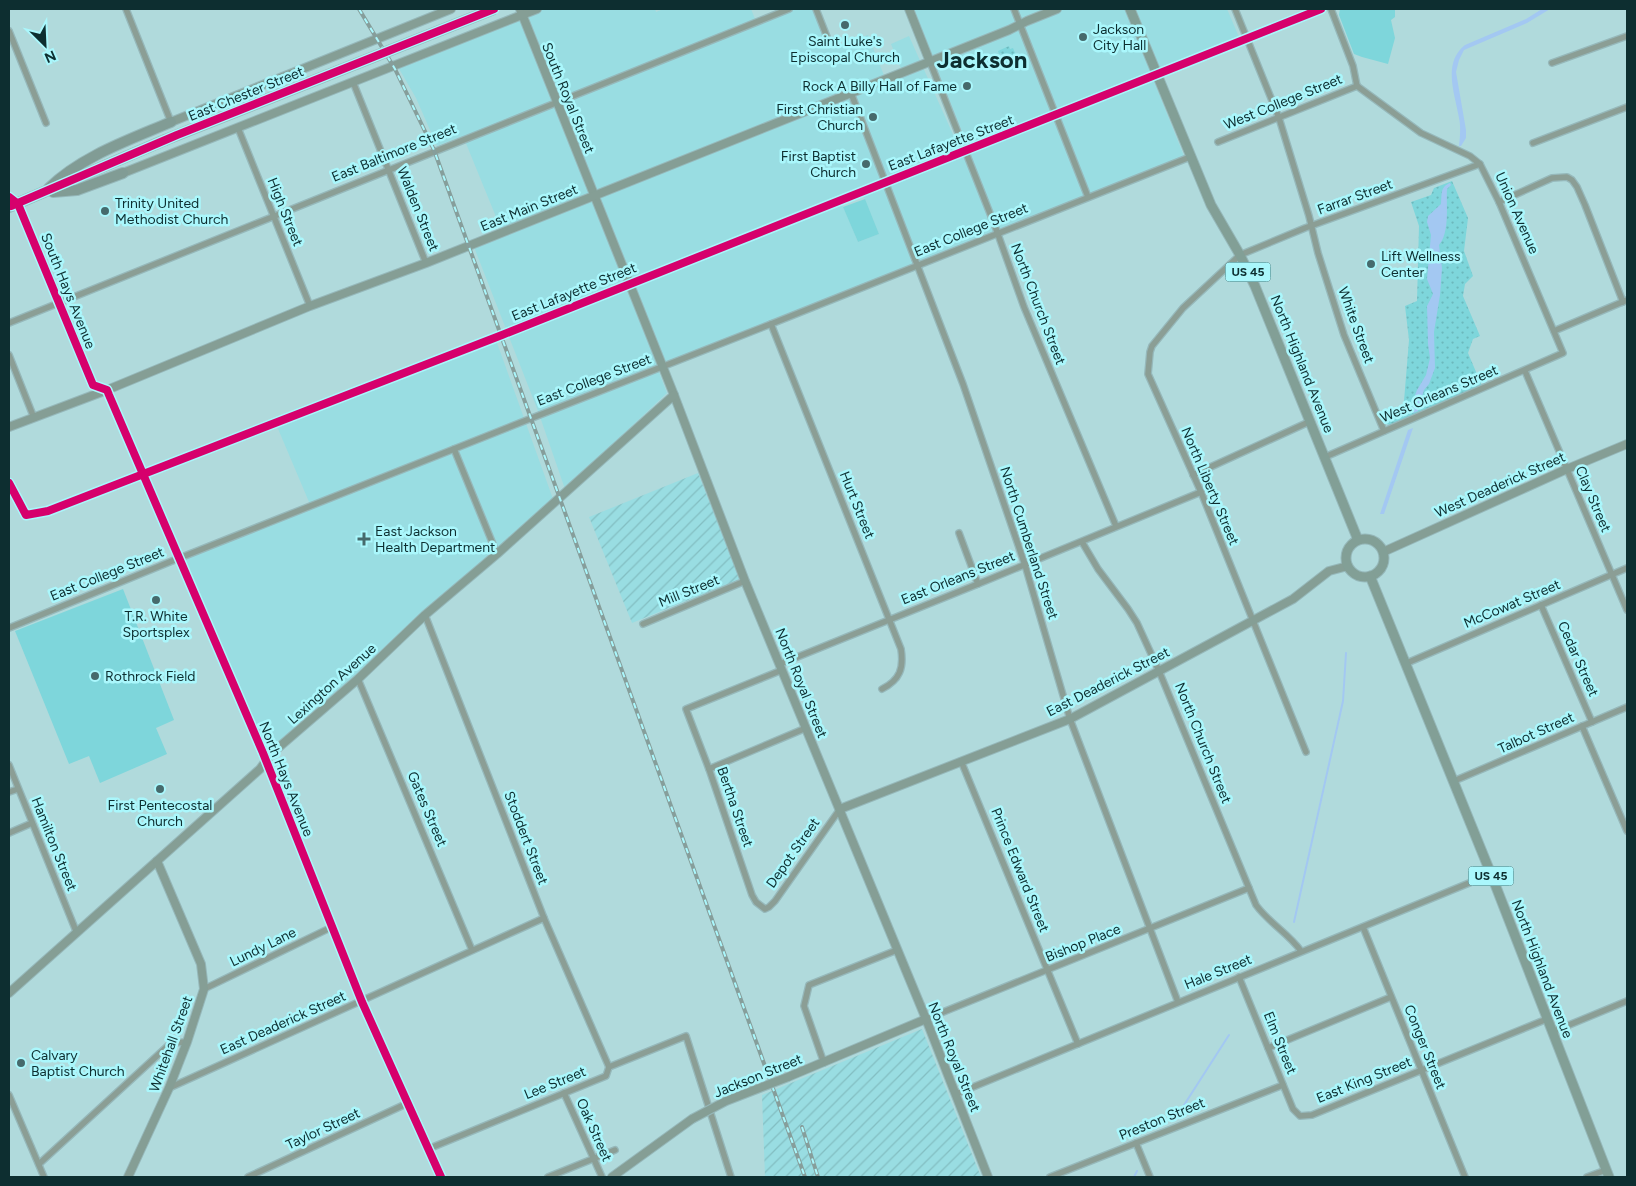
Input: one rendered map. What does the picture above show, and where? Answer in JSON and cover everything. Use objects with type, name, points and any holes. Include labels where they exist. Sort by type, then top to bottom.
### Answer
[{"type":"highway","name":"East Chester Street","points":[[14,205],[165,140],[494,9]]},
{"type":"highway","points":[[44,192],[63,174],[107,149],[171,122]]},
{"type":"highway","points":[[44,192],[77,190],[123,173]]},
{"type":"main road","name":"North Highland Avenue","points":[[1130,9],[1211,205],[1240,255],[1255,286],[1358,540]]},
{"type":"main road","points":[[1364,539],[1376,542],[1383,552],[1384,558],[1380,569],[1370,576],[1357,575],[1348,566],[1346,554],[1349,548],[1358,540],[1364,539]]},
{"type":"main road","name":"North Highland Avenue","points":[[1370,576],[1407,663],[1491,874],[1607,1174]]},
{"type":"street","points":[[126,9],[171,122],[451,9]]},
{"type":"street","points":[[123,173],[353,82],[521,12],[537,9]]},
{"type":"street","name":"East Baltimore Street","points":[[9,323],[789,9]]},
{"type":"street","points":[[816,9],[829,42]]},
{"type":"street","points":[[909,9],[930,62]]},
{"type":"street","points":[[1014,9],[1088,197]]},
{"type":"street","name":"East Main Street","points":[[9,427],[107,390],[310,306],[426,263],[851,94],[1057,9]]},
{"type":"street","name":"White Street","points":[[1235,9],[1279,118],[1344,335],[1384,431]]},
{"type":"street","name":"East Lafayette Street","points":[[11,494],[26,515],[48,510],[382,382],[1321,9]]},
{"type":"street","points":[[1330,9],[1353,66],[1357,86]]},
{"type":"street","name":"South Royal Street","points":[[521,12],[593,196]]},
{"type":"street","points":[[9,31],[46,123]]},
{"type":"street","points":[[1552,63],[1627,36]]},
{"type":"street","name":"North Church Street","points":[[930,62],[1035,334],[1116,526]]},
{"type":"street","name":"Walden Street","points":[[353,82],[426,263]]},
{"type":"street","name":"West College Street","points":[[1218,142],[1357,86]]},
{"type":"street","name":"Union Avenue","points":[[1357,86],[1421,133],[1470,156],[1480,164],[1499,202],[1563,353]]},
{"type":"street","name":"North Cumberland Street","points":[[851,94],[960,377],[1025,565],[1070,719],[1178,1002]]},
{"type":"street","points":[[1533,144],[1627,106]]},
{"type":"street","name":"High Street","points":[[238,128],[310,306]]},
{"type":"street","name":"East College Street","points":[[9,628],[179,558],[1190,156]]},
{"type":"street","name":"Farrar Street","points":[[1240,255],[1312,226],[1480,164]]},
{"type":"street","points":[[1499,202],[1552,178],[1567,177],[1577,187],[1585,205],[1625,301],[1554,330]]},
{"type":"street","name":"North Royal Street","points":[[593,196],[674,395],[745,581],[840,809],[988,1177]]},
{"type":"street","name":"South Hays Avenue","points":[[9,197],[59,302],[93,386],[107,390]]},
{"type":"street","name":"North Liberty Street","points":[[1240,255],[1183,308],[1152,346],[1148,374],[1201,492],[1306,752]]},
{"type":"street","name":"Hurt Street","points":[[771,324],[901,649],[903,660],[898,678],[891,685],[882,689]]},
{"type":"street","name":"West Orleans Street","points":[[1325,457],[1563,353]]},
{"type":"street","points":[[9,355],[34,418]]},
{"type":"street","name":"Clay Street","points":[[1525,371],[1627,610]]},
{"type":"street","name":"North Hays Avenue","points":[[107,390],[266,760],[362,1002],[441,1177]]},
{"type":"street","name":"Lexington Avenue","points":[[9,993],[76,931],[260,769],[266,760],[358,679],[425,615],[497,554],[674,395]]},
{"type":"street","points":[[1193,475],[1311,421]]},
{"type":"street","name":"West Deaderick Street","points":[[1383,552],[1627,444]]},
{"type":"street","points":[[454,449],[497,554]]},
{"type":"street","points":[[9,483],[11,494]]},
{"type":"street","name":"East Orleans Street","points":[[686,709],[890,620],[1201,492]]},
{"type":"street","points":[[959,533],[978,584]]},
{"type":"street","name":"North Church Street","points":[[1082,542],[1098,569],[1137,623],[1159,671],[1249,888],[1262,913],[1272,924],[1293,940],[1301,951]]},
{"type":"street","name":"East Deaderick Street","points":[[840,809],[1070,719],[1293,599],[1329,572],[1348,566]]},
{"type":"street","name":"McCowat Street","points":[[1407,663],[1627,568]]},
{"type":"street","name":"Mill Street","points":[[643,624],[745,581]]},
{"type":"street","name":"Cedar Street","points":[[1541,605],[1592,722]]},
{"type":"street","name":"Stoddert Street","points":[[425,615],[544,918],[609,1067]]},
{"type":"street","name":"Gates Street","points":[[358,679],[472,950]]},
{"type":"street","name":"Talbot Street","points":[[1454,781],[1627,707]]},
{"type":"street","name":"Bertha Street","points":[[686,709],[709,769],[752,895],[756,902],[764,908]]},
{"type":"street","points":[[1582,726],[1627,828]]},
{"type":"street","points":[[709,769],[806,728]]},
{"type":"street","name":"Prince Edward Street","points":[[961,761],[1078,1044]]},
{"type":"street","name":"Hamilton Street","points":[[9,766],[76,931]]},
{"type":"street","points":[[9,792],[18,789]]},
{"type":"street","name":"Depot Street","points":[[764,908],[769,907],[775,901],[840,809]]},
{"type":"street","points":[[9,833],[32,823]]},
{"type":"street","name":"Whitehall Street","points":[[128,1177],[169,1088],[187,1042],[204,989],[201,964],[157,861]]},
{"type":"street","name":"Hale Street","points":[[956,1094],[1491,874]]},
{"type":"street","name":"Bishop Place","points":[[926,1020],[1249,888]]},
{"type":"street","name":"East Deaderick Street","points":[[169,1088],[544,918]]},
{"type":"street","name":"Conger Street","points":[[1363,926],[1465,1177]]},
{"type":"street","name":"Lundy Lane","points":[[204,989],[332,927]]},
{"type":"street","points":[[824,1063],[804,1006],[809,985],[897,950]]},
{"type":"street","name":"Elm Street","points":[[1239,977],[1293,1109],[1300,1116]]},
{"type":"street","points":[[1268,1048],[1391,997]]},
{"type":"street","points":[[1552,1032],[1627,1001]]},
{"type":"street","name":"East King Street","points":[[1300,1116],[1312,1115],[1547,1019]]},
{"type":"street","name":"Jackson Street","points":[[612,1177],[692,1119],[726,1101],[824,1063],[926,1020]]},
{"type":"street","name":"Lee Street","points":[[428,1149],[606,1076],[609,1067],[686,1036],[731,1177]]},
{"type":"street","points":[[39,1164],[171,1043],[187,1042]]},
{"type":"street","name":"Preston Street","points":[[1050,1177],[1283,1085]]},
{"type":"street","name":"Oak Street","points":[[564,1093],[602,1177]]},
{"type":"street","points":[[9,1094],[44,1177]]},
{"type":"street","name":"Taylor Street","points":[[248,1177],[408,1103]]},
{"type":"street","points":[[1136,1143],[1150,1177]]},
{"type":"street","points":[[548,1177],[615,1150]]},
{"type":"street","points":[[1587,1177],[1607,1174]]},
{"type":"shaded area","points":[[542,9],[655,9],[656,12],[663,9],[751,9],[757,24],[796,9],[815,9],[831,48],[868,35],[887,83],[904,76],[891,44],[909,36],[959,148],[839,197],[858,242],[879,234],[863,195],[971,154],[913,9],[1227,9],[1239,37],[1150,71],[1184,156],[657,367],[667,393],[565,489],[538,411],[474,247],[503,234],[463,136],[437,146],[416,98],[398,67]]},
{"type":"shaded area","points":[[1340,9],[1395,9],[1395,17],[1391,20],[1395,38],[1388,64],[1354,54],[1339,15]]},
{"type":"shaded area","points":[[1542,9],[1550,9],[1527,23],[1464,50],[1456,72],[1466,130],[1466,138],[1461,146],[1459,146],[1460,121],[1452,79],[1454,61],[1458,52],[1465,45],[1526,19]]},
{"type":"shaded area","points":[[1009,46],[1010,49],[1013,48],[1018,60],[1006,65],[1001,53],[999,54],[998,51]]},
{"type":"shaded area","points":[[1452,181],[1468,218],[1464,251],[1473,276],[1465,284],[1463,296],[1480,336],[1473,339],[1468,353],[1482,386],[1391,425],[1385,424],[1383,418],[1398,410],[1404,401],[1409,340],[1405,306],[1417,301],[1419,226],[1411,202],[1431,195],[1434,188]]},
{"type":"shaded area","points":[[1450,183],[1451,185],[1447,189],[1445,233],[1439,245],[1442,268],[1434,332],[1435,368],[1429,384],[1424,390],[1418,411],[1413,413],[1412,403],[1426,375],[1430,358],[1427,306],[1433,294],[1427,279],[1431,235],[1427,222],[1428,216],[1441,204],[1443,189]]},
{"type":"shaded area","points":[[865,199],[879,234],[858,242],[843,207]]},
{"type":"shaded area","points":[[496,340],[553,499],[267,754],[184,559],[312,509],[276,424]]},
{"type":"shaded area","points":[[1413,428],[1384,514],[1380,514],[1408,430]]},
{"type":"shaded area","points":[[698,473],[740,579],[632,623],[589,517]]},
{"type":"shaded area","name":"Rothrock Field","points":[[123,589],[174,720],[156,728],[167,754],[100,783],[89,756],[69,764],[15,631]]},
{"type":"shaded area","points":[[922,1029],[981,1177],[765,1177],[762,1095]]},
{"type":"waterway","points":[[1294,922],[1343,701],[1346,653]]},
{"type":"waterway","points":[[1177,1116],[1229,1035]]},
{"type":"waterway","points":[[1134,1177],[1137,1171]]},
{"type":"railway","points":[[359,9],[395,69],[434,150],[805,1177]]},
{"type":"railway","points":[[802,1127],[818,1177]]},
{"type":"cycle path","points":[[11,206],[177,135],[494,9]]},
{"type":"cycle path","points":[[9,483],[26,515],[48,511],[502,335],[1321,9]]},
{"type":"cycle path","points":[[9,197],[18,204],[93,385],[107,390],[263,753],[362,1002],[441,1177]]},
{"type":"place","name":"Saint Luke's Episcopal Church","points":[[845,25]]},
{"type":"place","name":"Jackson City Hall","points":[[1083,37]]},
{"type":"place","name":"Rock A Billy Hall of Fame","points":[[967,86]]},
{"type":"place","name":"First Christian Church","points":[[873,117]]},
{"type":"place","name":"First Baptist Church","points":[[866,164]]},
{"type":"place","name":"Trinity United Methodist Church","points":[[105,211]]},
{"type":"place","name":"Lift Wellness Center","points":[[1371,264]]},
{"type":"place","name":"East Jackson Health Department","points":[[364,539]]},
{"type":"place","name":"T.R. White Sportsplex","points":[[156,600]]},
{"type":"place","name":"Rothrock Field","points":[[95,676]]},
{"type":"place","name":"First Pentecostal Church","points":[[160,789]]},
{"type":"place","name":"Calvary Baptist Church","points":[[21,1063]]},
{"type":"district","name":"Jackson","points":[[982,59]]}]
